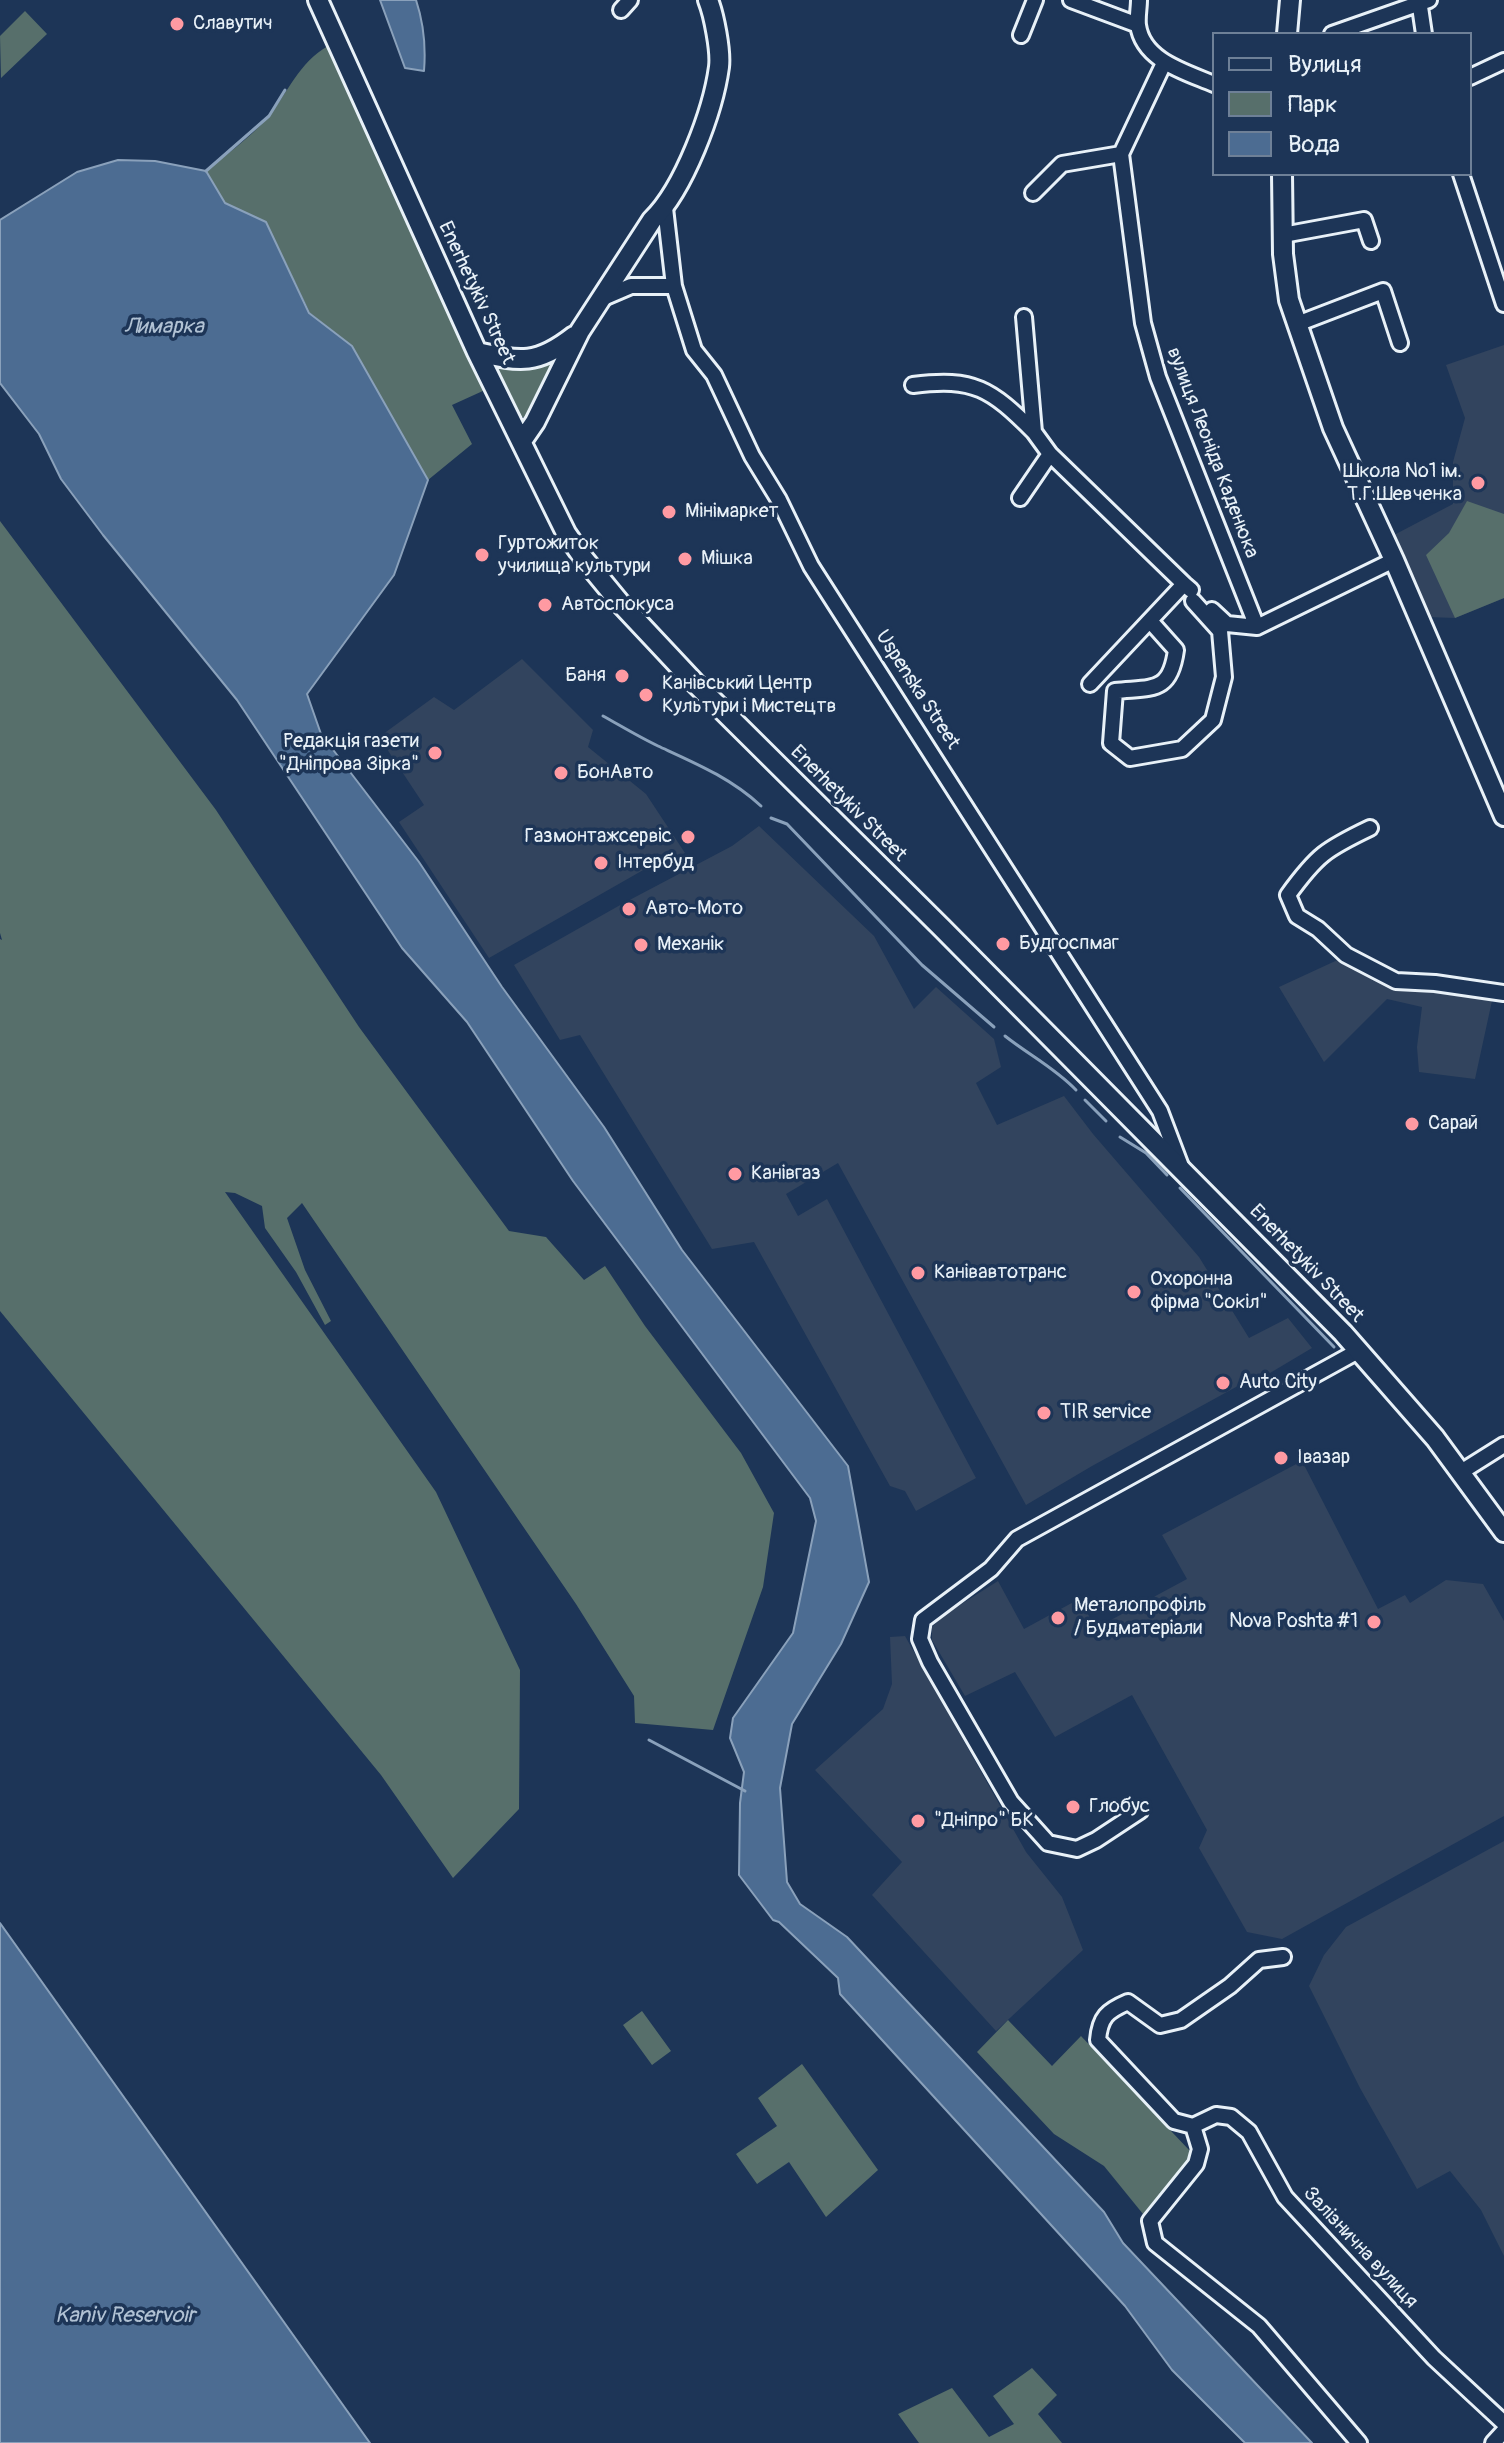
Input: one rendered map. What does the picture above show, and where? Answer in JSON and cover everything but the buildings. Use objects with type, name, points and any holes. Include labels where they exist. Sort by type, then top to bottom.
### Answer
[{"type":"main road","name":"Enerhetykiv Street","points":[[318,0],[477,352],[566,533],[584,559],[621,604],[695,683],[1266,1253],[1435,1438],[1504,1532]]},
{"type":"main road","points":[[522,441],[535,422],[580,331],[652,220],[665,208],[706,126],[720,64],[708,0]]},
{"type":"main road","points":[[1287,32],[1290,0]]},
{"type":"main road","points":[[1282,176],[1289,300],[1333,428],[1394,560],[1504,816]]},
{"type":"main road","points":[[477,352],[519,361],[554,351],[580,331]]},
{"type":"street","points":[[1021,35],[1035,0]]},
{"type":"street","points":[[1071,0],[1138,25]]},
{"type":"street","points":[[1139,0],[1138,25],[1143,42],[1164,63],[1212,83]]},
{"type":"street","points":[[1337,32],[1422,1],[1424,32]]},
{"type":"street","points":[[1472,76],[1504,61]]},
{"type":"street","points":[[1033,193],[1062,164],[1121,154],[1164,63]]},
{"type":"street","name":"вулиця Леоніда Каденюка","points":[[1121,154],[1143,323],[1158,377],[1257,627]]},
{"type":"street","points":[[1462,176],[1504,304]]},
{"type":"street","name":"Uspenska Street","points":[[665,208],[674,286],[694,350],[714,375],[752,456],[779,500],[811,566],[1160,1111],[1183,1169]]},
{"type":"street","points":[[1283,235],[1364,220],[1371,241]]},
{"type":"street","points":[[603,298],[631,286],[674,286]]},
{"type":"street","points":[[1297,324],[1383,291],[1400,343]]},
{"type":"street","points":[[1024,317],[1034,432]]},
{"type":"street","points":[[913,385],[947,380],[980,387],[1010,408],[1050,454],[1227,624],[1257,627],[1394,560]]},
{"type":"street","points":[[1020,498],[1050,454]]},
{"type":"street","points":[[1090,684],[1184,584]]},
{"type":"street","points":[[1112,662],[1115,691],[1111,743],[1130,758],[1182,749],[1213,720],[1224,677],[1220,631],[1193,601]]},
{"type":"street","points":[[1115,691],[1157,687],[1173,672],[1176,650],[1151,622]]},
{"type":"street","points":[[1370,828],[1328,848],[1309,865],[1288,895],[1297,916],[1318,929],[1346,955],[1396,981],[1504,993]]},
{"type":"street","points":[[1140,1811],[1077,1849],[1048,1843],[1011,1802],[930,1662],[920,1639],[923,1620],[991,1569],[1017,1539],[1358,1351]]},
{"type":"street","points":[[1461,1472],[1504,1445]]},
{"type":"street","points":[[1283,1957],[1259,1960],[1230,1986],[1181,2020],[1160,2025],[1128,2002],[1110,2009],[1100,2020],[1098,2040],[1174,2121],[1193,2126],[1200,2149],[1196,2164],[1150,2221],[1155,2243],[1259,2326],[1359,2443]]},
{"type":"street","name":"Залізнична вулиця","points":[[1193,2126],[1216,2115],[1231,2117],[1249,2132],[1285,2197],[1434,2358],[1504,2423]]},
{"type":"street","points":[[1493,2443],[1504,2431]]},
{"type":"shaded area","name":"Школа №1 ім. Т.Г.Шевченка","points":[[1504,345],[1504,598],[1455,618],[1427,617],[1394,535],[1453,504],[1453,462],[1465,418],[1446,365]]},
{"type":"shaded area","name":"Інтербуд","points":[[522,659],[593,730],[588,747],[646,794],[685,853],[645,869],[489,958],[399,822],[424,805],[379,737],[434,697],[454,710]]},
{"type":"shaded area","points":[[759,826],[874,936],[914,1009],[936,987],[994,1039],[1001,1067],[976,1083],[997,1125],[1064,1096],[1199,1257],[1249,1338],[1288,1318],[1312,1348],[1092,1466],[1026,1505],[838,1163],[786,1194],[798,1216],[827,1199],[976,1478],[916,1511],[905,1491],[890,1486],[754,1242],[712,1249],[580,1035],[560,1040],[514,965],[732,846]]},
{"type":"shaded area","points":[[1357,951],[1385,970],[1495,987],[1475,1079],[1419,1072],[1417,1047],[1422,1007],[1387,999],[1324,1062],[1279,987]]},
{"type":"shaded area","points":[[1302,1461],[1378,1609],[1405,1595],[1410,1603],[1446,1580],[1483,1584],[1504,1621],[1504,1816],[1282,1939],[1247,1932],[1199,1848],[1207,1830],[1132,1695],[1055,1737],[1015,1672],[965,1696],[932,1640],[932,1627],[944,1615],[998,1581],[1024,1629],[1079,1599],[1096,1628],[1187,1579],[1162,1535]]},
{"type":"shaded area","points":[[905,1636],[1026,1852],[1062,1897],[1083,1950],[996,2031],[872,1895],[902,1862],[815,1770],[883,1709],[892,1684],[890,1637]]},
{"type":"shaded area","points":[[1504,1841],[1504,2256],[1481,2210],[1450,2171],[1417,2189],[1360,2088],[1309,1986],[1324,1955],[1346,1927]]},
{"type":"green space","points":[[25,11],[47,34],[1,78],[0,36]]},
{"type":"green space","points":[[328,46],[485,390],[452,405],[472,444],[428,480],[352,346],[310,313],[266,222],[225,203],[206,171],[261,125],[309,60]]},
{"type":"green space","points":[[557,355],[525,418],[516,414],[492,363]]},
{"type":"green space","points":[[1467,501],[1504,514],[1504,598],[1455,618],[1426,555],[1449,533]]},
{"type":"green space","points":[[0,521],[216,810],[359,1027],[509,1231],[546,1237],[584,1280],[605,1266],[645,1326],[741,1453],[774,1513],[763,1587],[713,1730],[635,1723],[634,1696],[576,1604],[302,1203],[287,1218],[305,1270],[331,1321],[325,1325],[296,1272],[265,1228],[262,1206],[235,1193],[225,1192],[436,1492],[520,1670],[519,1809],[453,1878],[381,1775],[0,1311]]},
{"type":"green space","points":[[642,2011],[671,2051],[652,2065],[623,2025]]},
{"type":"green space","points":[[1008,2020],[1052,2066],[1081,2036],[1190,2151],[1190,2159],[1143,2214],[1104,2166],[1054,2134],[977,2052]]},
{"type":"green space","points":[[802,2064],[878,2170],[826,2217],[789,2162],[757,2184],[736,2154],[777,2126],[758,2098]]},
{"type":"green space","points":[[1032,2368],[1057,2395],[1038,2414],[1062,2443],[919,2443],[898,2414],[952,2388],[989,2437],[1014,2424],[993,2396]]},
{"type":"water","points":[[380,0],[416,0],[424,35],[424,71],[405,68]]},
{"type":"water","name":"Лимарка","points":[[118,160],[155,161],[206,171],[225,203],[266,222],[309,313],[352,346],[428,480],[394,575],[307,694],[321,734],[419,862],[502,987],[604,1127],[682,1250],[848,1466],[869,1582],[841,1644],[792,1724],[780,1788],[787,1882],[800,1904],[847,1937],[1104,2212],[1123,2243],[1312,2443],[1245,2443],[1172,2370],[1125,2306],[840,1994],[838,1978],[779,1922],[773,1920],[739,1875],[740,1803],[744,1772],[730,1738],[733,1718],[793,1633],[816,1521],[810,1498],[573,1181],[467,1022],[402,948],[237,700],[61,479],[39,434],[0,383],[0,220],[77,172]]},
{"type":"water","name":"Kaniv Reservoir","points":[[0,1923],[370,2443],[0,2443]]},
{"type":"waterway","points":[[206,171],[269,116],[285,90]]},
{"type":"waterway","points":[[603,716],[725,779],[761,806]]},
{"type":"waterway","points":[[771,818],[787,824],[922,965],[994,1027]]},
{"type":"waterway","points":[[1005,1036],[1076,1090]]},
{"type":"waterway","points":[[1085,1100],[1106,1121]]},
{"type":"waterway","points":[[1120,1137],[1146,1153],[1167,1175]]},
{"type":"waterway","points":[[1180,1188],[1334,1347]]},
{"type":"waterway","points":[[649,1740],[745,1791]]},
{"type":"place","name":"Славутич","points":[[177,24]]},
{"type":"place","name":"Школа №1 ім. Т.Г.Шевченка","points":[[1478,483]]},
{"type":"place","name":"Мінімаркет","points":[[669,512]]},
{"type":"place","name":"Гуртожиток училища культури","points":[[482,555]]},
{"type":"place","name":"Мішка","points":[[685,559]]},
{"type":"place","name":"Автоспокуса","points":[[545,605]]},
{"type":"place","name":"Баня","points":[[622,676]]},
{"type":"place","name":"Канівський Центр Культури і Мистецтв","points":[[646,695]]},
{"type":"place","name":"Редакція газети \"Дніпрова Зірка\"","points":[[435,753]]},
{"type":"place","name":"БонАвто","points":[[561,773]]},
{"type":"place","name":"Газмонтажсервіс","points":[[688,837]]},
{"type":"place","name":"Інтербуд","points":[[601,863]]},
{"type":"place","name":"Авто-Мото","points":[[629,909]]},
{"type":"place","name":"Будгоспмаг","points":[[1003,944]]},
{"type":"place","name":"Механік","points":[[641,945]]},
{"type":"place","name":"Сарай","points":[[1412,1124]]},
{"type":"place","name":"Канівгаз","points":[[735,1174]]},
{"type":"place","name":"Канівавтотранс","points":[[918,1273]]},
{"type":"place","name":"Охоронна фірма \"Сокіл\"","points":[[1134,1292]]},
{"type":"place","name":"Auto City","points":[[1223,1383]]},
{"type":"place","name":"TIR service","points":[[1044,1413]]},
{"type":"place","name":"Івазар","points":[[1281,1458]]},
{"type":"place","name":"Металопрофіль / Будматеріали","points":[[1058,1618]]},
{"type":"place","name":"Nova Poshta #1","points":[[1374,1622]]},
{"type":"place","name":"Глобус","points":[[1073,1807]]},
{"type":"place","name":"\"Дніпро\" БК","points":[[918,1821]]}]
